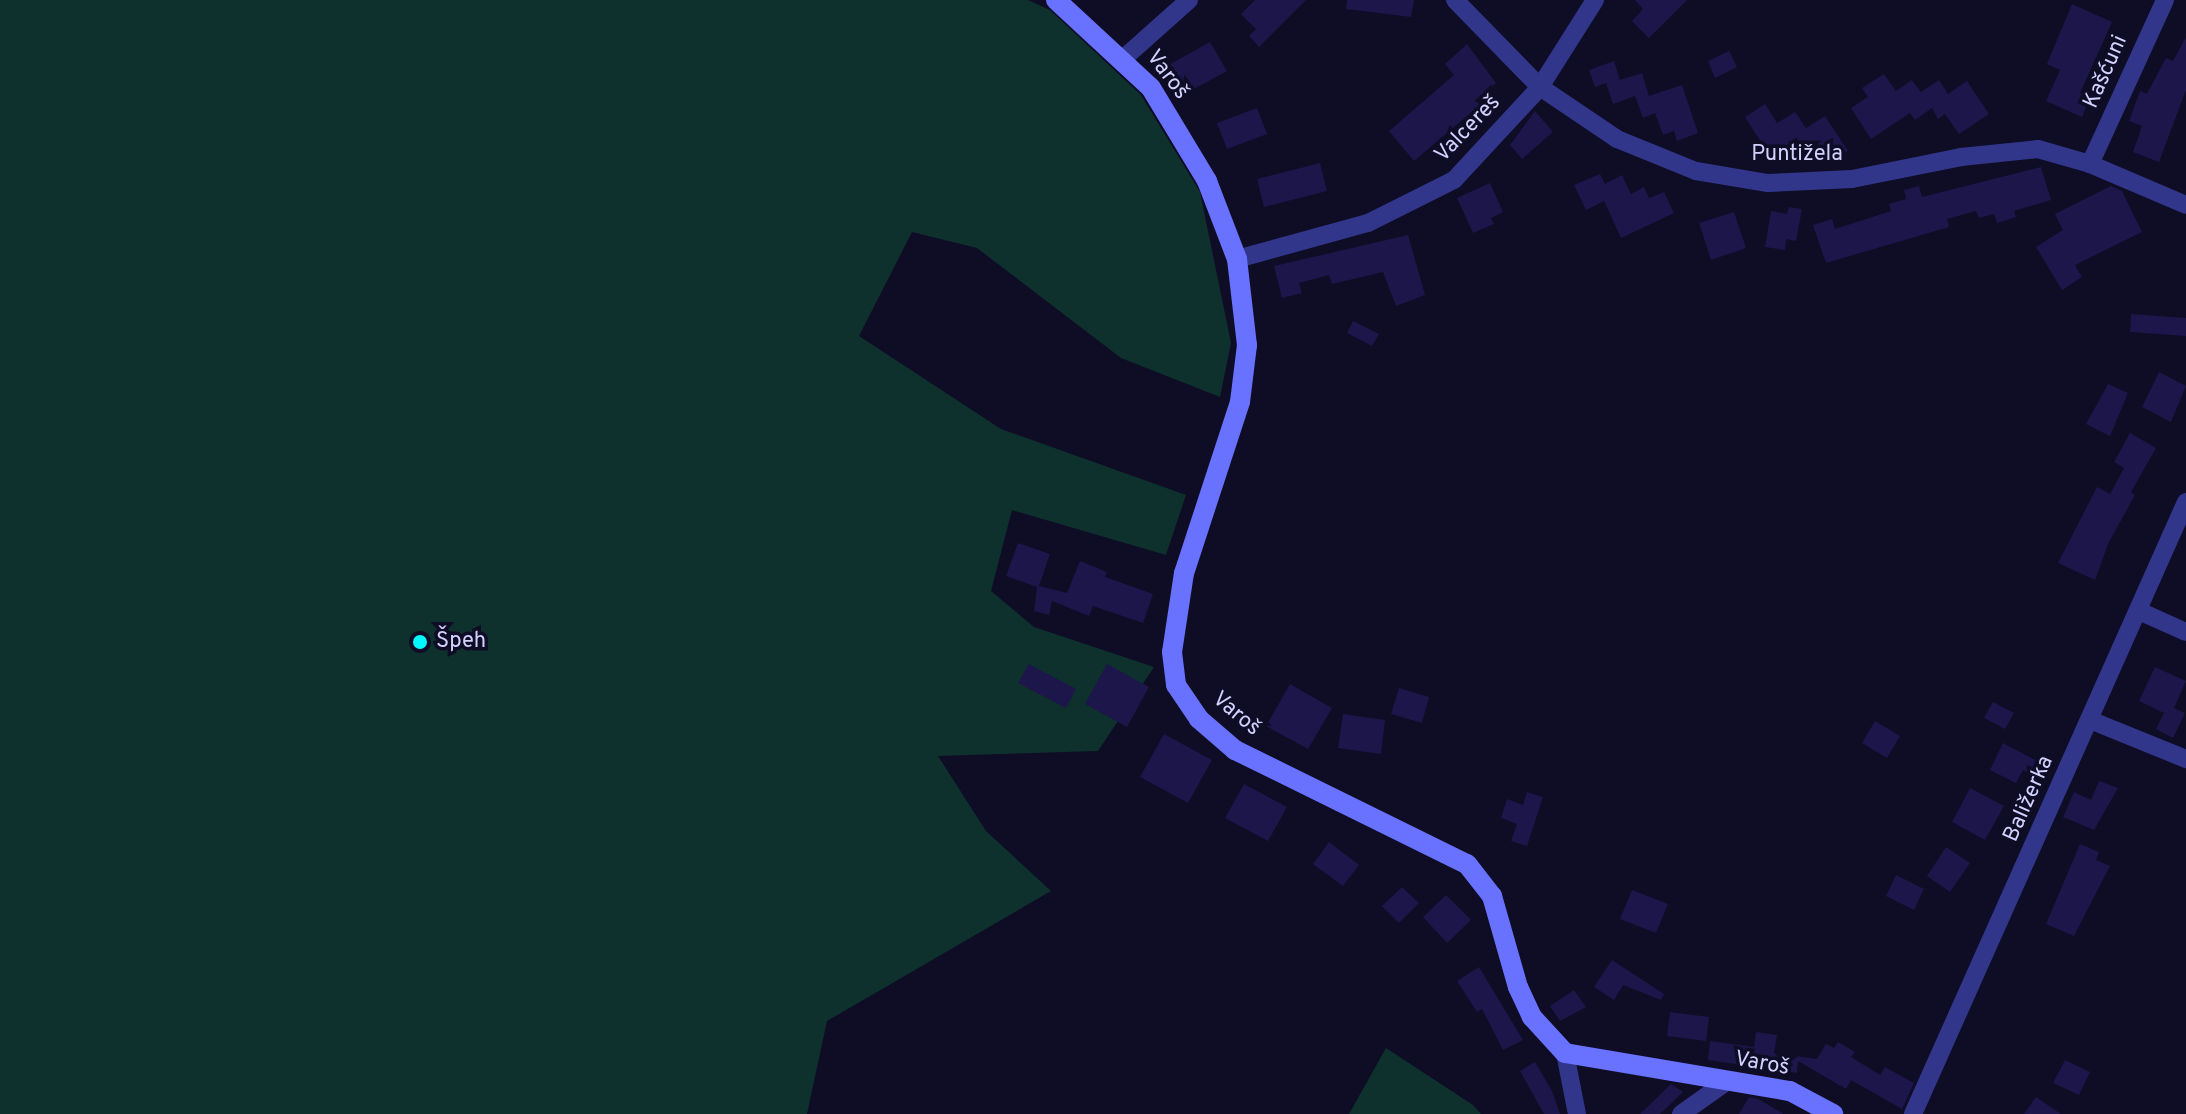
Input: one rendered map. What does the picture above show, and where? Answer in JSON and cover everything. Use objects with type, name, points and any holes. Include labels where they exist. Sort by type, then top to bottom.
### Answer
[{"type":"main road","name":"Varoš","points":[[1056,0],[1124,58],[1151,88],[1207,181],[1237,259],[1247,345],[1240,402],[1184,573],[1172,652],[1176,685],[1199,719],[1235,750],[1467,864],[1492,896],[1518,987],[1532,1017],[1565,1053],[1790,1091],[1833,1114]]},
{"type":"street","points":[[1124,58],[1189,0]]},
{"type":"street","name":"Puntižela","points":[[1455,0],[1540,87],[1617,139],[1696,171],[1768,183],[1852,179],[2038,149],[2090,164],[2186,205]]},
{"type":"street","name":"Valcereš","points":[[1237,259],[1410,206],[1454,180],[1540,87],[1595,0]]},
{"type":"street","name":"Kašćuni","points":[[2090,164],[2165,0]]},
{"type":"street","name":"Baližerka","points":[[1913,1114],[2186,502]]},
{"type":"street","points":[[2139,611],[2186,632]]},
{"type":"street","points":[[2090,720],[2186,759]]},
{"type":"street","points":[[1565,1053],[1577,1114]]},
{"type":"street","points":[[1681,1114],[1726,1082]]},
{"type":"green space","points":[[0,0],[1028,0],[1050,10],[1141,95],[1200,192],[1231,343],[1220,397],[1121,358],[977,248],[912,232],[859,336],[1001,429],[1186,495],[1166,555],[1012,510],[991,591],[1034,627],[1154,667],[1098,751],[938,756],[986,831],[1051,891],[827,1021],[807,1114],[0,1114]]},
{"type":"green space","points":[[1386,1048],[1473,1105],[1481,1114],[1349,1114]]},
{"type":"building","points":[[1255,0],[1306,0],[1259,47],[1249,36],[1256,29],[1241,14]]},
{"type":"building","points":[[1347,0],[1414,0],[1411,17],[1346,9]]},
{"type":"building","points":[[1635,0],[1687,0],[1649,38],[1632,21],[1643,9]]},
{"type":"building","points":[[2072,4],[2112,22],[2080,93],[2090,98],[2082,117],[2046,101],[2060,70],[2047,64]]},
{"type":"building","points":[[2186,37],[2186,90],[2159,162],[2133,152],[2142,126],[2129,121],[2140,91],[2147,94],[2166,58],[2173,61]]},
{"type":"building","points":[[1210,42],[1227,71],[1181,96],[1165,67]]},
{"type":"building","points":[[1467,44],[1496,83],[1475,100],[1480,105],[1414,161],[1389,131],[1454,75],[1445,64]]},
{"type":"building","points":[[1729,51],[1737,67],[1715,78],[1708,61]]},
{"type":"building","points":[[1614,61],[1620,80],[1642,73],[1649,96],[1682,85],[1698,133],[1677,141],[1674,131],[1663,135],[1655,113],[1643,118],[1635,96],[1613,104],[1606,83],[1595,87],[1589,70]]},
{"type":"building","points":[[1884,74],[1896,91],[1912,80],[1921,92],[1939,80],[1948,94],[1967,81],[1989,114],[1959,134],[1945,114],[1938,119],[1932,108],[1915,120],[1910,113],[1871,139],[1851,108],[1868,97],[1862,88]]},
{"type":"building","points":[[1765,104],[1777,123],[1795,112],[1806,128],[1825,116],[1848,151],[1834,160],[1826,147],[1810,158],[1800,143],[1773,161],[1745,117]]},
{"type":"building","points":[[1257,108],[1267,134],[1227,149],[1217,123]]},
{"type":"building","points":[[1535,111],[1553,132],[1522,159],[1510,145]]},
{"type":"building","points":[[1320,163],[1327,191],[1264,207],[1257,179]]},
{"type":"building","points":[[2041,167],[2051,200],[2014,211],[2016,217],[1997,223],[1994,214],[1979,218],[1976,211],[1947,219],[1949,227],[1826,263],[1813,225],[1832,219],[1835,229],[1891,211],[1889,204],[1906,199],[1904,190],[1919,186],[1922,197]]},
{"type":"building","points":[[1600,174],[1605,184],[1622,175],[1631,194],[1644,187],[1649,198],[1664,192],[1674,213],[1621,238],[1604,201],[1586,210],[1574,185]]},
{"type":"building","points":[[1490,183],[1503,212],[1491,218],[1494,224],[1473,233],[1457,198]]},
{"type":"building","points":[[2111,186],[2122,191],[2142,232],[2075,265],[2082,277],[2062,290],[2036,247],[2063,230],[2055,214]]},
{"type":"building","points":[[1789,207],[1802,209],[1796,241],[1786,239],[1785,250],[1765,247],[1771,211],[1787,214]]},
{"type":"building","points":[[1734,212],[1746,248],[1711,260],[1699,223]]},
{"type":"building","points":[[1408,235],[1425,295],[1396,306],[1383,272],[1332,284],[1329,275],[1299,283],[1302,293],[1282,298],[1274,266]]},
{"type":"building","points":[[2131,314],[2186,318],[2186,336],[2130,332]]},
{"type":"building","points":[[1353,321],[1379,334],[1372,346],[1347,333]]},
{"type":"building","points":[[2159,372],[2186,386],[2171,422],[2142,407]]},
{"type":"building","points":[[2108,384],[2128,393],[2110,436],[2086,424]]},
{"type":"building","points":[[2130,433],[2156,448],[2131,492],[2135,495],[2108,544],[2095,580],[2058,563],[2097,487],[2110,494],[2124,468],[2114,462]]},
{"type":"building","points":[[1018,543],[1050,554],[1039,586],[1067,593],[1080,561],[1107,572],[1105,577],[1153,594],[1143,623],[1093,606],[1089,616],[1052,601],[1049,615],[1034,611],[1037,587],[1006,576]]},
{"type":"building","points":[[1029,664],[1076,689],[1066,708],[1018,683]]},
{"type":"building","points":[[1107,664],[1149,687],[1127,727],[1085,704]]},
{"type":"building","points":[[2155,667],[2186,681],[2174,708],[2185,713],[2173,738],[2156,729],[2164,713],[2139,701]]},
{"type":"building","points":[[1290,684],[1332,708],[1308,749],[1266,726]]},
{"type":"building","points":[[1399,688],[1429,697],[1422,723],[1391,714]]},
{"type":"building","points":[[1993,702],[2014,713],[2005,729],[1984,718]]},
{"type":"building","points":[[1343,714],[1385,720],[1381,754],[1338,748]]},
{"type":"building","points":[[1875,721],[1900,736],[1887,758],[1862,743]]},
{"type":"building","points":[[1164,734],[1212,760],[1188,803],[1140,777]]},
{"type":"building","points":[[2003,743],[2037,761],[2030,773],[2023,770],[2016,783],[1990,770]]},
{"type":"building","points":[[2099,781],[2118,788],[2094,830],[2063,817],[2074,792],[2091,800]]},
{"type":"building","points":[[1244,784],[1287,807],[1268,841],[1225,818]]},
{"type":"building","points":[[1970,788],[2004,806],[1985,840],[1952,822]]},
{"type":"building","points":[[1527,792],[1543,797],[1527,846],[1511,841],[1517,824],[1501,818],[1507,799],[1523,805]]},
{"type":"building","points":[[1329,842],[1359,865],[1343,886],[1313,864]]},
{"type":"building","points":[[2080,844],[2099,852],[2096,860],[2110,866],[2074,936],[2046,924]]},
{"type":"building","points":[[1946,847],[1970,863],[1950,892],[1927,876]]},
{"type":"building","points":[[1896,875],[1924,889],[1914,910],[1886,896]]},
{"type":"building","points":[[1402,887],[1419,903],[1399,923],[1382,906]]},
{"type":"building","points":[[1632,890],[1668,904],[1656,933],[1620,919]]},
{"type":"building","points":[[1446,895],[1471,920],[1447,943],[1423,917]]},
{"type":"building","points":[[1612,960],[1664,994],[1661,1000],[1623,985],[1614,1000],[1594,987]]},
{"type":"building","points":[[1479,967],[1523,1040],[1503,1050],[1482,1009],[1477,1012],[1457,981]]},
{"type":"building","points":[[1574,990],[1586,1007],[1560,1021],[1550,1006]]},
{"type":"building","points":[[1670,1012],[1709,1017],[1706,1041],[1667,1036]]},
{"type":"building","points":[[1756,1032],[1777,1035],[1774,1053],[1817,1059],[1826,1044],[1834,1048],[1838,1042],[1855,1052],[1851,1057],[1880,1075],[1885,1067],[1914,1083],[1902,1109],[1851,1080],[1846,1089],[1798,1061],[1797,1073],[1708,1060],[1710,1041],[1754,1047]]},
{"type":"building","points":[[2065,1060],[2090,1072],[2079,1095],[2053,1083]]},
{"type":"building","points":[[1535,1062],[1552,1091],[1560,1114],[1544,1114],[1520,1071]]},
{"type":"building","points":[[1671,1084],[1683,1092],[1660,1114],[1640,1114]]},
{"type":"building","points":[[1749,1097],[1758,1099],[1784,1114],[1739,1114]]},
{"type":"building","points":[[2036,1097],[2061,1114],[2024,1114]]},
{"type":"place","name":"Špeh","points":[[420,642]]}]
